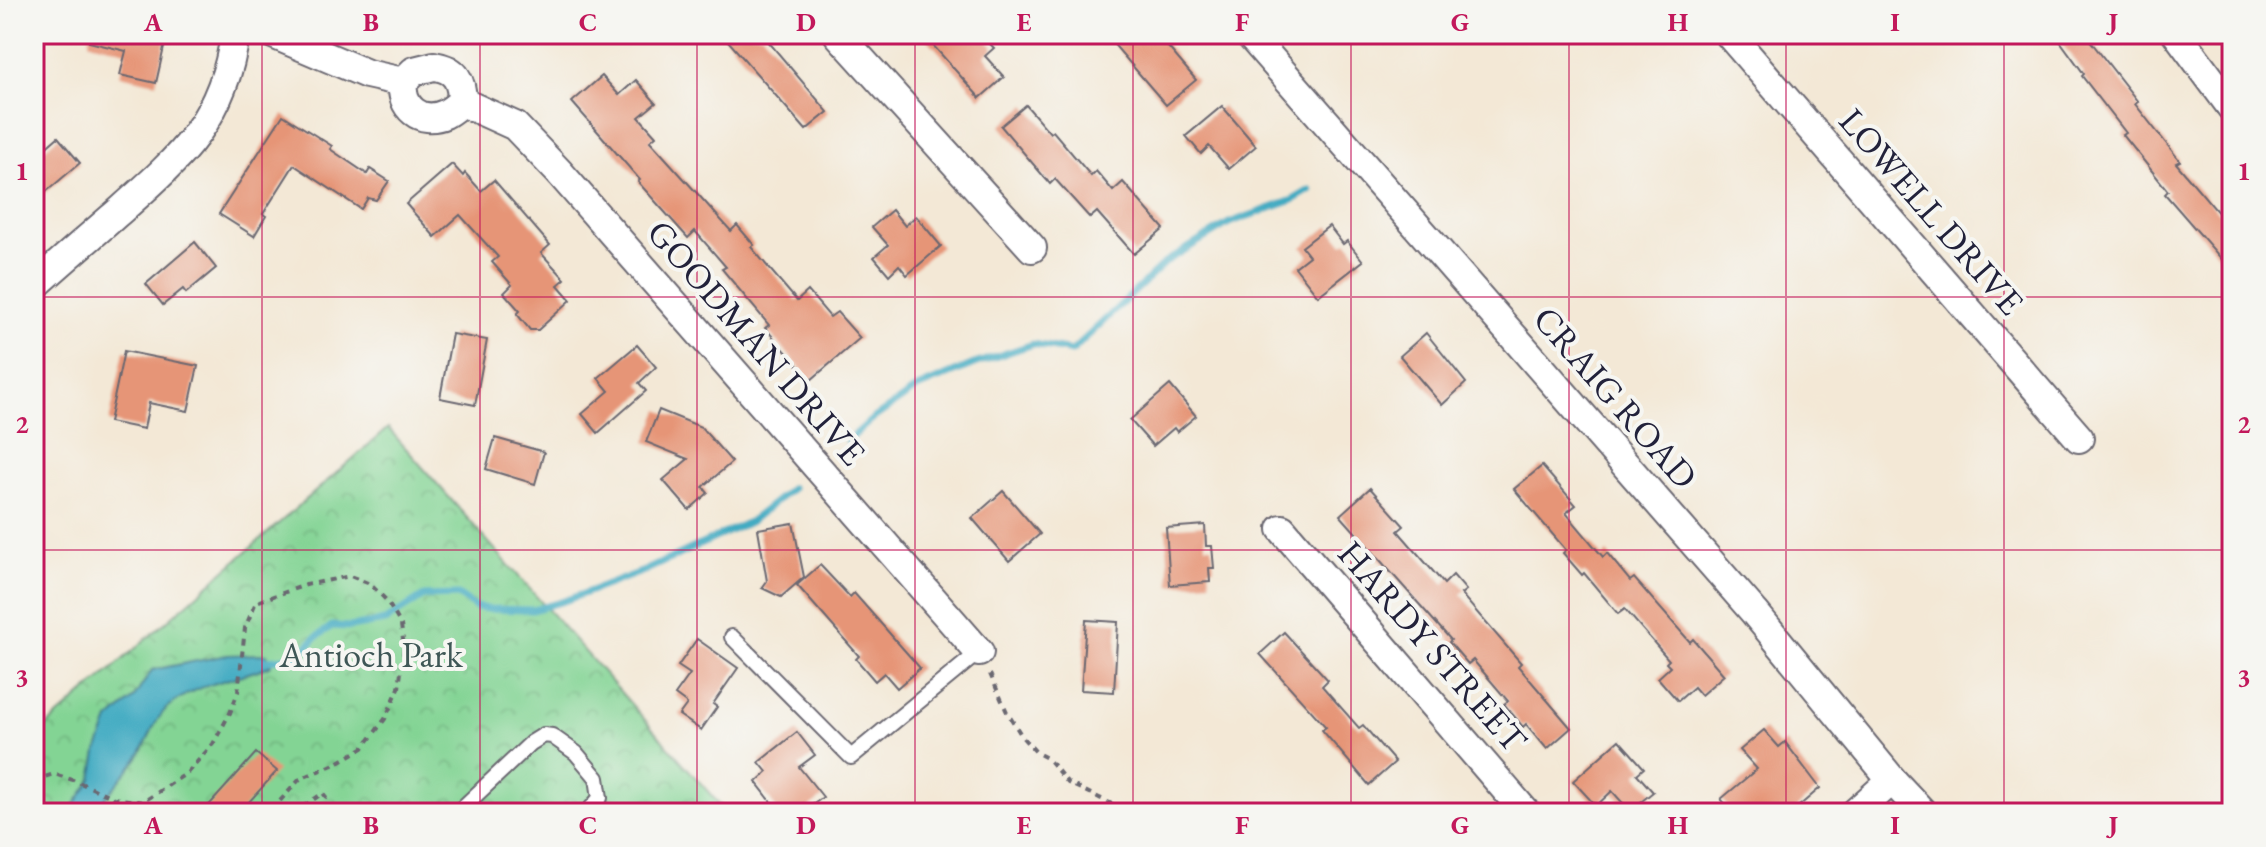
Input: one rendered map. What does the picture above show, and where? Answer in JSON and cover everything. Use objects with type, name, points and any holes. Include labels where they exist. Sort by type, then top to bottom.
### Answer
[{"type":"street","points":[[34,286],[167,170],[188,146],[218,97],[235,34]]},
{"type":"street","points":[[273,34],[367,74],[403,82]]},
{"type":"street","points":[[838,34],[1032,248]]},
{"type":"street","name":"CRAIG ROAD","points":[[1249,34],[1755,613],[1892,780],[1923,813]]},
{"type":"street","name":"LOWELL DRIVE","points":[[1729,34],[2079,438]]},
{"type":"street","points":[[2177,34],[2232,108]]},
{"type":"street","points":[[423,67],[446,68],[456,76],[462,88],[462,102],[448,113],[424,118],[406,104],[403,82],[423,67]]},
{"type":"street","name":"GOODMAN DRIVE","points":[[462,102],[515,126],[559,172],[979,652]]},
{"type":"street","name":"HARDY STREET","points":[[1282,529],[1526,813]]},
{"type":"street","points":[[1855,813],[1892,780]]},
{"type":"lane","points":[[732,637],[851,757],[979,652]]},
{"type":"lane","points":[[457,813],[531,743],[544,735],[552,736],[576,753],[597,778],[600,798],[587,813]]},
{"type":"path","points":[[133,813],[143,802],[187,773],[213,744],[238,692],[245,628],[256,602],[306,585],[350,576],[370,584],[387,601],[401,625],[404,647],[399,688],[385,719],[363,748],[300,779],[269,813]]},
{"type":"path","points":[[979,652],[1007,712],[1023,738],[1037,753],[1047,758],[1068,783],[1112,804],[1121,813]]},
{"type":"path","points":[[34,780],[54,774],[114,798],[143,802]]},
{"type":"path","points":[[294,813],[323,793],[326,797],[315,813]]},
{"type":"green space","name":"Antioch Park","points":[[388,428],[727,813],[34,813],[34,737]]},
{"type":"water","points":[[267,654],[271,665],[208,685],[173,703],[156,722],[136,760],[93,813],[69,813],[92,779],[97,752],[109,720],[133,699],[152,670],[227,655]]},
{"type":"building","points":[[90,34],[167,34],[156,83],[120,75],[126,51],[89,42]]},
{"type":"building","points":[[722,34],[762,34],[828,112],[806,130]]},
{"type":"building","points":[[923,34],[981,34],[994,48],[985,56],[1004,77],[980,98]]},
{"type":"building","points":[[1105,34],[1157,34],[1196,80],[1166,105]]},
{"type":"building","points":[[2055,34],[2085,34],[2138,102],[2135,104],[2180,161],[2176,163],[2232,229],[2232,271],[2165,194],[2168,191],[2123,135],[2126,133],[2082,76],[2084,74]]},
{"type":"building","points":[[602,76],[619,95],[636,80],[656,103],[639,117],[656,136],[650,141],[731,231],[737,225],[754,245],[751,247],[797,301],[808,291],[830,317],[837,312],[860,338],[811,380],[765,328],[769,325],[722,269],[726,267],[695,231],[688,238],[572,102]]},
{"type":"building","points":[[1026,105],[1091,176],[1096,171],[1113,191],[1123,182],[1164,229],[1134,254],[1097,212],[1090,218],[1055,179],[1050,184],[1001,126]]},
{"type":"building","points":[[1222,106],[1256,146],[1229,169],[1209,146],[1201,154],[1186,136]]},
{"type":"building","points":[[283,115],[332,146],[330,149],[367,174],[370,169],[389,181],[376,200],[368,198],[361,209],[294,165],[263,214],[266,216],[254,236],[219,214]]},
{"type":"building","points":[[58,137],[80,163],[34,202],[34,158]]},
{"type":"building","points":[[452,164],[481,191],[494,180],[550,245],[541,253],[565,279],[558,285],[571,300],[538,330],[530,330],[517,314],[520,311],[504,293],[512,285],[492,262],[498,257],[460,215],[435,237],[406,204]]},
{"type":"building","points":[[892,210],[905,226],[916,216],[941,246],[907,275],[899,265],[889,275],[874,257],[888,245],[872,227]]},
{"type":"building","points":[[1329,226],[1343,244],[1347,241],[1363,261],[1318,296],[1295,267],[1309,256],[1302,247]]},
{"type":"building","points":[[195,242],[216,268],[186,293],[183,289],[163,305],[146,284]]},
{"type":"building","points":[[1426,333],[1466,383],[1442,405],[1400,356]]},
{"type":"building","points":[[452,334],[487,340],[475,405],[440,398]]},
{"type":"building","points":[[637,345],[656,367],[639,383],[646,391],[598,433],[582,414],[609,391],[598,378]]},
{"type":"building","points":[[124,351],[198,366],[188,411],[149,403],[144,429],[109,422]]},
{"type":"building","points":[[1170,385],[1196,416],[1177,432],[1174,428],[1153,446],[1130,420]]},
{"type":"building","points":[[659,410],[701,427],[732,462],[703,487],[708,493],[689,510],[663,480],[688,459],[646,442]]},
{"type":"building","points":[[495,438],[544,452],[535,484],[486,469]]},
{"type":"building","points":[[1542,466],[1576,505],[1566,513],[1603,557],[1607,553],[1630,581],[1634,578],[1690,642],[1693,639],[1724,675],[1701,695],[1694,687],[1678,701],[1658,678],[1670,667],[1666,663],[1669,660],[1625,609],[1618,614],[1584,573],[1582,575],[1563,553],[1566,550],[1514,489]]},
{"type":"building","points":[[1370,488],[1404,526],[1398,531],[1444,584],[1453,575],[1466,590],[1461,594],[1521,663],[1518,666],[1571,728],[1547,749],[1526,724],[1523,727],[1504,704],[1508,701],[1473,660],[1468,664],[1449,642],[1451,640],[1340,515]]},
{"type":"building","points":[[1003,491],[1040,534],[1009,561],[972,518]]},
{"type":"building","points":[[793,523],[804,577],[781,597],[762,588],[767,581],[758,529]]},
{"type":"building","points":[[1205,525],[1206,546],[1212,546],[1214,568],[1209,568],[1210,582],[1170,585],[1166,528]]},
{"type":"building","points":[[820,565],[850,597],[854,593],[920,668],[897,688],[884,673],[875,681],[856,659],[859,656],[797,585]]},
{"type":"building","points":[[1086,620],[1118,622],[1114,692],[1081,690]]},
{"type":"building","points":[[1284,632],[1328,680],[1322,686],[1359,728],[1363,725],[1395,762],[1369,785],[1322,730],[1326,727],[1260,654]]},
{"type":"building","points":[[697,639],[738,668],[713,704],[717,707],[701,730],[679,715],[687,704],[675,695],[690,674],[678,666]]},
{"type":"building","points":[[1764,730],[1779,747],[1785,742],[1820,788],[1791,813],[1733,813],[1721,799],[1757,769],[1740,750]]},
{"type":"building","points":[[797,732],[815,755],[799,767],[823,797],[802,813],[780,813],[756,782],[767,772],[759,762]]},
{"type":"building","points":[[1619,740],[1644,768],[1637,774],[1653,792],[1630,811],[1612,791],[1596,806],[1573,781]]},
{"type":"building","points":[[256,753],[277,771],[239,813],[202,813]]},
{"type":"waterway","points":[[848,441],[871,420],[917,388],[974,364],[1033,344],[1072,351],[1167,261],[1229,223],[1293,200],[1310,190]]},
{"type":"waterway","points":[[269,660],[299,656],[315,638],[332,626],[350,627],[385,621],[424,596],[458,595],[475,607],[488,609],[533,610],[564,601],[644,571],[751,521],[792,488]]}]
